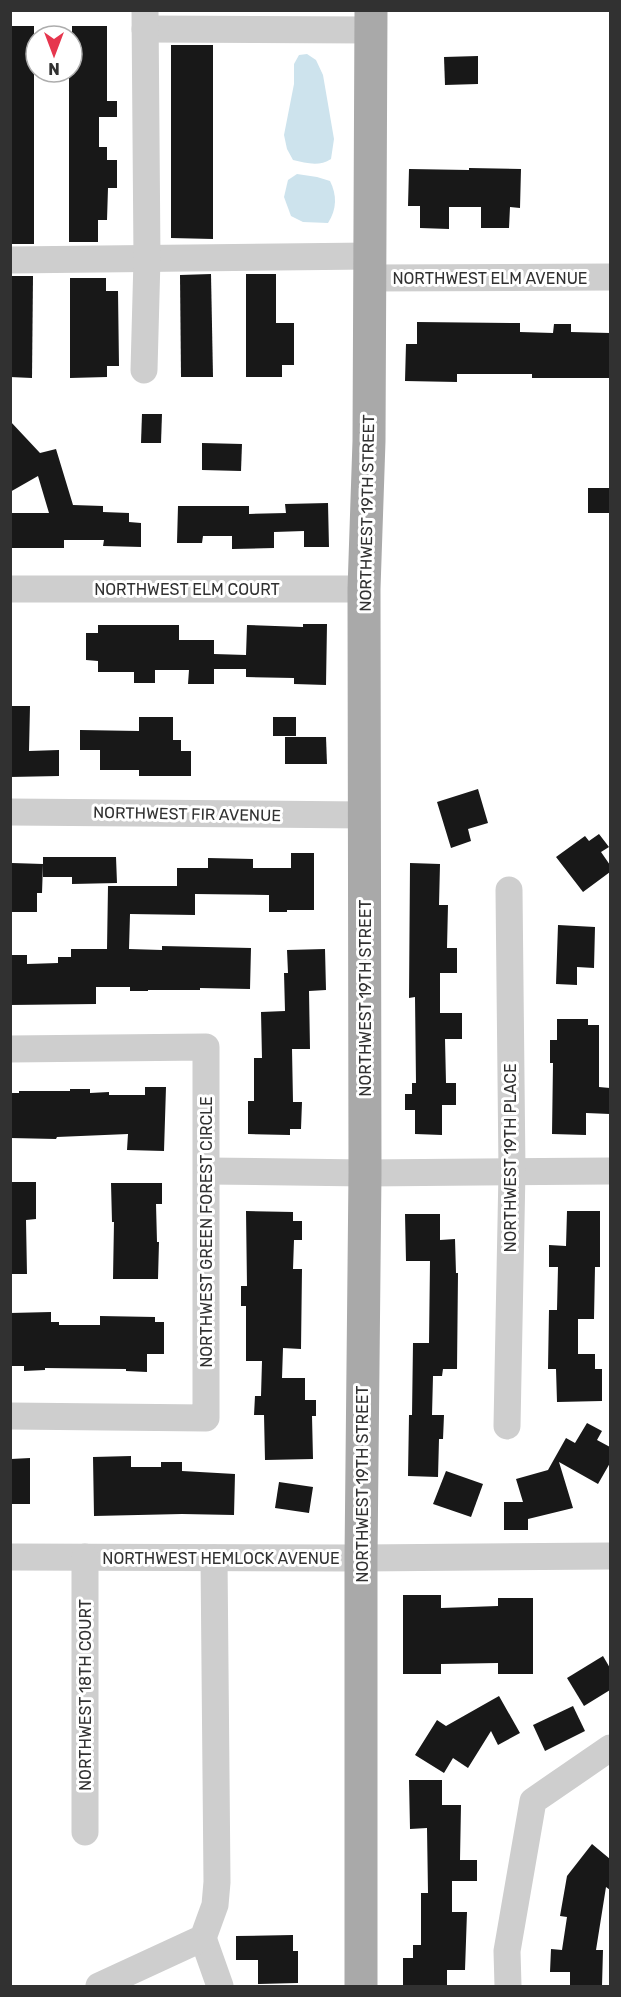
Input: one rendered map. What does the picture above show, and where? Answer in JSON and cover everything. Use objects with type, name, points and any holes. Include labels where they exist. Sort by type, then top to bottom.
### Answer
[{"type":"main road","name":"NORTHWEST 19TH STREET","points":[[361,1986],[361,1558],[365,1173],[364,590],[369,441],[370,20]]},
{"type":"street","points":[[144,370],[147,259],[145,20],[370,20]]},
{"type":"street","name":"NORTHWEST ELM AVENUE","points":[[10,260],[147,259],[610,277]]},
{"type":"street","name":"NORTHWEST ELM COURT","points":[[10,589],[364,590]]},
{"type":"street","name":"NORTHWEST FIR AVENUE","points":[[10,812],[364,815]]},
{"type":"street","name":"NORTHWEST 19TH PLACE","points":[[507,1426],[512,1171],[509,890]]},
{"type":"street","name":"NORTHWEST GREEN FOREST CIRCLE","points":[[10,1048],[206,1047],[207,1171],[206,1418],[10,1416]]},
{"type":"street","points":[[207,1171],[610,1172]]},
{"type":"street","name":"NORTHWEST HEMLOCK AVENUE","points":[[10,1557],[610,1556]]},
{"type":"street","name":"NORTHWEST 18TH COURT","points":[[85,1557],[85,1832]]},
{"type":"street","points":[[214,1558],[217,1882],[215,1905],[203,1938],[220,1986]]},
{"type":"street","points":[[508,1986],[507,1951],[533,1801],[610,1748]]},
{"type":"street","points":[[99,1986],[203,1938]]},
{"type":"water","points":[[307,54],[316,60],[323,75],[334,139],[331,159],[317,164],[293,160],[287,149],[284,135],[294,84],[294,64],[299,55]]},
{"type":"water","points":[[297,174],[330,181],[335,202],[328,223],[303,222],[291,216],[284,197],[288,180]]},
{"type":"building","points":[[10,26],[24,26],[24,84],[34,84],[34,244],[10,244]]},
{"type":"building","points":[[84,26],[107,26],[107,101],[117,101],[117,117],[99,117],[99,147],[107,147],[107,160],[117,160],[117,188],[108,188],[107,220],[98,220],[98,242],[69,242],[69,84],[84,84]]},
{"type":"building","points":[[171,45],[213,45],[213,239],[171,238]]},
{"type":"building","points":[[478,56],[478,84],[445,85],[444,57]]},
{"type":"building","points":[[469,168],[521,169],[520,208],[510,207],[509,228],[481,228],[481,207],[449,207],[449,229],[420,228],[420,206],[408,206],[409,169],[469,170]]},
{"type":"building","points":[[211,274],[213,377],[181,377],[180,275]]},
{"type":"building","points":[[246,274],[276,274],[276,323],[294,323],[294,365],[282,365],[282,377],[246,377]]},
{"type":"building","points":[[10,276],[33,276],[32,378],[10,377]]},
{"type":"building","points":[[70,278],[106,278],[106,291],[118,291],[119,366],[107,366],[107,377],[70,378]]},
{"type":"building","points":[[417,322],[520,323],[520,332],[553,333],[554,324],[571,324],[571,332],[610,333],[610,378],[532,378],[532,374],[457,374],[457,382],[405,381],[406,344],[417,344]]},
{"type":"building","points":[[142,414],[162,414],[161,443],[141,443]]},
{"type":"building","points":[[10,421],[40,453],[56,449],[73,505],[103,506],[103,512],[129,513],[129,522],[141,523],[141,547],[103,546],[104,540],[64,540],[64,548],[12,548],[12,513],[49,513],[38,476],[10,492]]},
{"type":"building","points":[[202,443],[242,444],[241,471],[202,470]]},
{"type":"building","points":[[588,488],[610,488],[610,513],[588,513]]},
{"type":"building","points":[[328,503],[329,547],[304,547],[304,531],[274,532],[274,548],[232,549],[232,536],[203,536],[202,543],[177,543],[178,506],[249,506],[249,514],[286,513],[285,504]]},
{"type":"building","points":[[303,624],[327,624],[326,685],[294,684],[294,678],[246,677],[246,669],[214,669],[214,684],[188,684],[189,670],[155,670],[155,683],[134,683],[134,672],[98,672],[98,661],[86,660],[86,633],[98,633],[98,625],[179,625],[179,640],[214,640],[214,654],[246,655],[247,625],[303,627]]},
{"type":"building","points":[[10,706],[30,706],[29,751],[59,750],[59,776],[10,777]]},
{"type":"building","points":[[139,717],[173,717],[173,740],[181,740],[181,751],[191,751],[191,776],[139,776],[139,770],[100,770],[100,750],[80,750],[80,730],[139,731]]},
{"type":"building","points":[[273,717],[296,717],[296,736],[273,736]]},
{"type":"building","points":[[285,737],[326,737],[327,764],[285,764]]},
{"type":"building","points":[[478,789],[488,823],[468,829],[471,841],[451,848],[437,802]]},
{"type":"building","points":[[599,834],[609,847],[601,852],[610,865],[610,872],[583,892],[556,857],[585,836],[589,841]]},
{"type":"building","points":[[291,853],[314,853],[314,910],[269,912],[269,895],[195,894],[195,915],[130,914],[129,949],[162,950],[162,946],[251,948],[250,989],[200,988],[200,990],[130,991],[130,987],[96,987],[96,1004],[10,1005],[10,955],[27,955],[27,964],[58,963],[58,957],[71,957],[71,949],[107,949],[108,886],[177,886],[177,868],[208,868],[208,858],[253,859],[253,868],[291,868]]},
{"type":"building","points":[[43,857],[116,857],[117,883],[72,884],[72,877],[43,877]]},
{"type":"building","points":[[12,863],[43,864],[42,893],[37,893],[37,912],[10,912]]},
{"type":"building","points":[[410,863],[440,864],[439,905],[448,905],[447,948],[457,948],[457,973],[440,973],[440,1013],[462,1013],[462,1039],[445,1039],[446,1083],[456,1083],[456,1105],[442,1105],[442,1135],[415,1134],[415,1110],[405,1110],[405,1094],[412,1094],[412,1083],[416,1083],[415,997],[409,998]]},
{"type":"building","points":[[558,925],[595,927],[594,968],[577,967],[577,985],[556,984]]},
{"type":"building","points":[[325,949],[326,990],[309,991],[310,1049],[292,1049],[293,1102],[302,1102],[301,1129],[290,1129],[290,1135],[248,1134],[248,1101],[254,1101],[254,1058],[262,1058],[261,1012],[285,1011],[284,973],[288,973],[287,950]]},
{"type":"building","points":[[557,1019],[588,1019],[588,1025],[599,1025],[599,1087],[610,1088],[610,1114],[586,1113],[586,1135],[552,1134],[553,1063],[550,1063],[550,1040],[557,1040]]},
{"type":"building","points":[[145,1087],[166,1087],[164,1151],[127,1150],[128,1134],[57,1137],[56,1139],[10,1138],[10,1093],[90,1089],[90,1093],[145,1095]]},
{"type":"building","points":[[10,1182],[36,1182],[36,1219],[26,1220],[27,1274],[10,1274]]},
{"type":"building","points":[[111,1183],[162,1183],[162,1204],[156,1204],[157,1242],[159,1242],[158,1279],[113,1279],[114,1222],[112,1222]]},
{"type":"building","points":[[246,1211],[293,1212],[293,1221],[302,1221],[302,1240],[294,1240],[293,1269],[302,1269],[301,1349],[283,1348],[282,1378],[305,1378],[305,1400],[316,1400],[316,1416],[312,1416],[313,1459],[265,1460],[264,1415],[254,1415],[255,1396],[261,1396],[262,1361],[246,1361],[246,1306],[241,1306],[241,1286],[247,1286]]},
{"type":"building","points":[[567,1211],[600,1211],[600,1267],[595,1267],[594,1319],[578,1319],[578,1354],[595,1354],[595,1369],[602,1369],[602,1401],[557,1402],[556,1369],[548,1369],[549,1310],[557,1310],[558,1267],[549,1267],[549,1245],[566,1246]]},
{"type":"building","points":[[405,1214],[440,1214],[440,1240],[455,1239],[456,1273],[458,1273],[457,1369],[443,1369],[442,1376],[433,1376],[432,1415],[444,1415],[443,1439],[439,1439],[438,1477],[408,1476],[413,1343],[429,1343],[430,1261],[406,1261]]},
{"type":"building","points":[[51,1312],[51,1322],[59,1322],[59,1325],[100,1325],[100,1316],[155,1317],[155,1322],[164,1322],[164,1354],[147,1354],[147,1372],[126,1371],[126,1369],[45,1368],[45,1370],[24,1371],[24,1366],[10,1366],[10,1313]]},
{"type":"building","points":[[587,1423],[602,1431],[597,1440],[610,1447],[610,1463],[598,1484],[559,1462],[573,1508],[528,1519],[528,1530],[504,1530],[504,1502],[523,1502],[516,1479],[548,1470],[566,1438],[575,1443]]},
{"type":"building","points":[[131,1456],[131,1467],[161,1467],[161,1462],[182,1462],[182,1471],[235,1474],[234,1515],[94,1516],[93,1457]]},
{"type":"building","points":[[30,1458],[30,1504],[10,1504],[11,1459]]},
{"type":"building","points":[[446,1471],[483,1484],[471,1517],[433,1504]]},
{"type":"building","points":[[279,1482],[313,1487],[309,1513],[275,1508]]},
{"type":"building","points":[[403,1595],[441,1595],[441,1608],[498,1606],[498,1598],[533,1598],[533,1674],[498,1674],[498,1663],[441,1664],[441,1674],[403,1674]]},
{"type":"building","points":[[603,1656],[610,1668],[610,1690],[584,1706],[567,1678]]},
{"type":"building","points":[[499,1696],[520,1733],[498,1745],[491,1731],[468,1768],[453,1758],[444,1773],[415,1755],[437,1720],[446,1726]]},
{"type":"building","points":[[573,1706],[585,1731],[545,1751],[533,1725]]},
{"type":"building","points":[[409,1780],[442,1780],[442,1805],[461,1805],[460,1860],[477,1860],[477,1881],[452,1881],[452,1912],[467,1912],[465,1970],[447,1970],[447,1986],[403,1986],[403,1958],[413,1958],[413,1945],[421,1945],[421,1893],[428,1893],[427,1828],[410,1829]]},
{"type":"building","points":[[592,1844],[610,1859],[610,1890],[606,1887],[596,1950],[603,1950],[602,1986],[570,1986],[570,1972],[550,1972],[551,1949],[562,1950],[567,1917],[560,1916],[567,1876]]},
{"type":"building","points":[[293,1935],[293,1951],[298,1951],[298,1983],[258,1984],[258,1960],[236,1960],[236,1936]]}]
